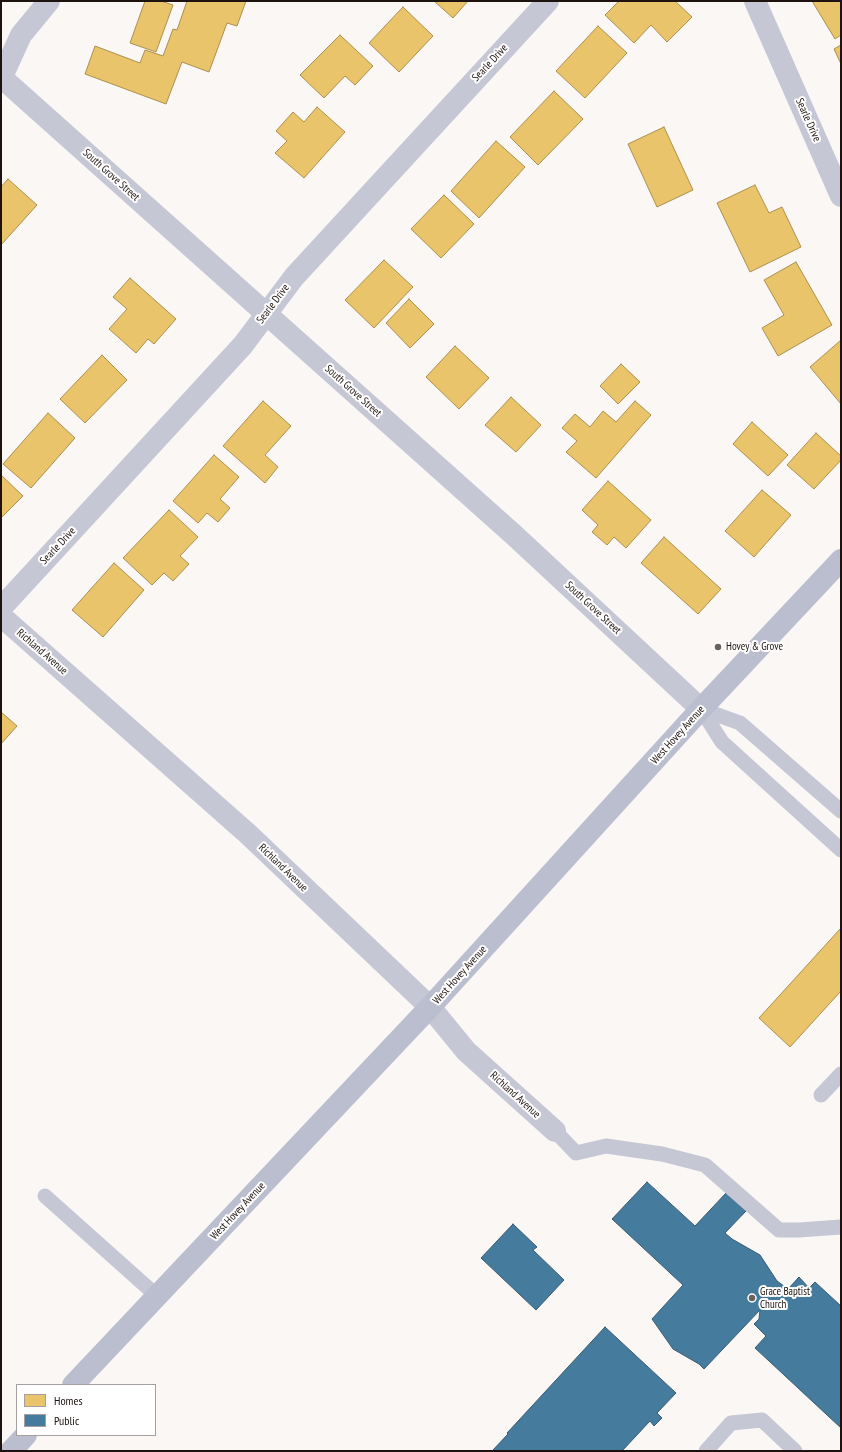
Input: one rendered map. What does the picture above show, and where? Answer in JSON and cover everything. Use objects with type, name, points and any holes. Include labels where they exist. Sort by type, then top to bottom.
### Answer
[{"type":"main road","name":"West Hovey Avenue","points":[[74,1384],[430,1007],[701,709],[841,560]]},
{"type":"main road","points":[[11,1451],[25,1436]]},
{"type":"street","points":[[1,78],[22,35],[49,1]]},
{"type":"street","name":"Searle Drive","points":[[1,608],[243,345],[294,277],[548,1]]},
{"type":"street","name":"Searle Drive","points":[[755,1],[841,196]]},
{"type":"street","name":"South Grove Street","points":[[1,78],[514,535],[701,709]]},
{"type":"street","name":"Richland Avenue","points":[[1,616],[248,834],[430,1007],[466,1051],[555,1131]]},
{"type":"lane","points":[[701,709],[740,723],[841,810]]},
{"type":"lane","points":[[701,709],[722,742],[840,847]]},
{"type":"lane","points":[[821,1095],[841,1074]]},
{"type":"lane","points":[[555,1131],[576,1153],[606,1146],[662,1154],[706,1165],[779,1230],[841,1227]]},
{"type":"lane","points":[[45,1196],[157,1296]]},
{"type":"lane","points":[[706,1451],[731,1423],[762,1420],[795,1451]]},
{"type":"building: Homes","points":[[145,1],[161,1],[173,5],[156,52],[130,43]]},
{"type":"building: Homes","points":[[187,1],[246,1],[237,26],[227,23],[209,72],[182,62],[166,104],[85,74],[95,46],[140,63],[145,50],[163,56],[173,29],[177,30]]},
{"type":"building: Homes","points":[[434,1],[468,1],[453,18]]},
{"type":"building: Homes","points":[[619,1],[675,1],[692,17],[667,42],[651,25],[634,43],[605,15]]},
{"type":"building: Homes","points":[[812,1],[841,1],[841,35],[835,39]]},
{"type":"building: Homes","points":[[403,7],[433,36],[399,72],[369,43]]},
{"type":"building: Homes","points":[[598,26],[627,53],[585,98],[556,71]]},
{"type":"building: Homes","points":[[340,35],[373,66],[355,85],[345,76],[324,98],[300,75]]},
{"type":"building: Homes","points":[[841,45],[841,64],[834,49]]},
{"type":"building: Homes","points":[[554,91],[583,119],[538,165],[510,137]]},
{"type":"building: Homes","points":[[317,107],[345,132],[304,178],[275,153],[287,141],[276,131],[293,112],[304,122]]},
{"type":"building: Homes","points":[[664,127],[693,190],[657,207],[628,144]]},
{"type":"building: Homes","points":[[496,141],[525,167],[479,218],[451,191]]},
{"type":"building: Homes","points":[[8,179],[37,205],[1,245],[1,187]]},
{"type":"building: Homes","points":[[755,185],[769,213],[782,207],[801,247],[750,272],[717,203]]},
{"type":"building: Homes","points":[[444,195],[474,224],[441,258],[411,229]]},
{"type":"building: Homes","points":[[384,260],[413,287],[374,328],[345,300]]},
{"type":"building: Homes","points":[[796,262],[832,325],[778,356],[762,328],[784,315],[764,280]]},
{"type":"building: Homes","points":[[130,278],[176,319],[154,344],[148,339],[136,353],[109,329],[127,309],[113,297]]},
{"type":"building: Homes","points":[[409,299],[434,324],[410,348],[386,323]]},
{"type":"building: Homes","points":[[841,340],[841,404],[810,367]]},
{"type":"building: Homes","points":[[455,346],[489,378],[459,409],[426,377]]},
{"type":"building: Homes","points":[[102,355],[127,380],[85,423],[60,399]]},
{"type":"building: Homes","points":[[621,364],[640,382],[618,404],[600,386]]},
{"type":"building: Homes","points":[[511,397],[541,425],[516,452],[485,425]]},
{"type":"building: Homes","points":[[263,401],[291,426],[265,455],[278,467],[265,483],[223,446]]},
{"type":"building: Homes","points":[[635,401],[651,415],[596,478],[566,452],[577,441],[562,428],[575,414],[590,427],[603,411],[616,422]]},
{"type":"building: Homes","points":[[48,413],[75,438],[31,488],[3,464]]},
{"type":"building: Homes","points":[[752,422],[788,455],[768,476],[733,444]]},
{"type":"building: Homes","points":[[816,433],[841,456],[841,460],[814,489],[787,465]]},
{"type":"building: Homes","points":[[214,455],[239,477],[220,499],[230,508],[218,522],[207,513],[198,523],[173,501]]},
{"type":"building: Homes","points":[[1,475],[23,496],[1,518]]},
{"type":"building: Homes","points":[[608,481],[651,520],[626,548],[614,537],[607,545],[592,532],[598,525],[582,510]]},
{"type":"building: Homes","points":[[762,490],[791,515],[754,557],[725,531]]},
{"type":"building: Homes","points":[[169,510],[198,537],[180,556],[189,564],[173,581],[164,573],[152,585],[123,558]]},
{"type":"building: Homes","points":[[664,537],[721,589],[698,614],[641,563]]},
{"type":"building: Homes","points":[[114,563],[144,590],[103,637],[72,610]]},
{"type":"building: Homes","points":[[1,712],[17,726],[1,744]]},
{"type":"building: Homes","points":[[841,928],[841,991],[790,1047],[759,1018]]},
{"type":"building: Public","name":"Grace Baptist Church","points":[[647,1182],[695,1226],[726,1193],[746,1211],[725,1233],[732,1239],[760,1255],[777,1281],[788,1289],[799,1277],[809,1288],[815,1282],[841,1306],[841,1428],[755,1348],[766,1336],[754,1324],[759,1319],[760,1310],[704,1369],[699,1364],[673,1349],[652,1319],[683,1285],[612,1219]]},
{"type":"building: Public","points":[[513,1224],[537,1247],[533,1250],[564,1280],[536,1310],[481,1258]]},
{"type":"building: Public","points":[[605,1327],[676,1393],[657,1413],[662,1418],[654,1426],[650,1421],[622,1451],[492,1451],[508,1434],[507,1433]]},
{"type":"place","name":"Hovey & Grove","points":[[718,647]]},
{"type":"place","name":"Grace Baptist Church","points":[[752,1298]]}]
